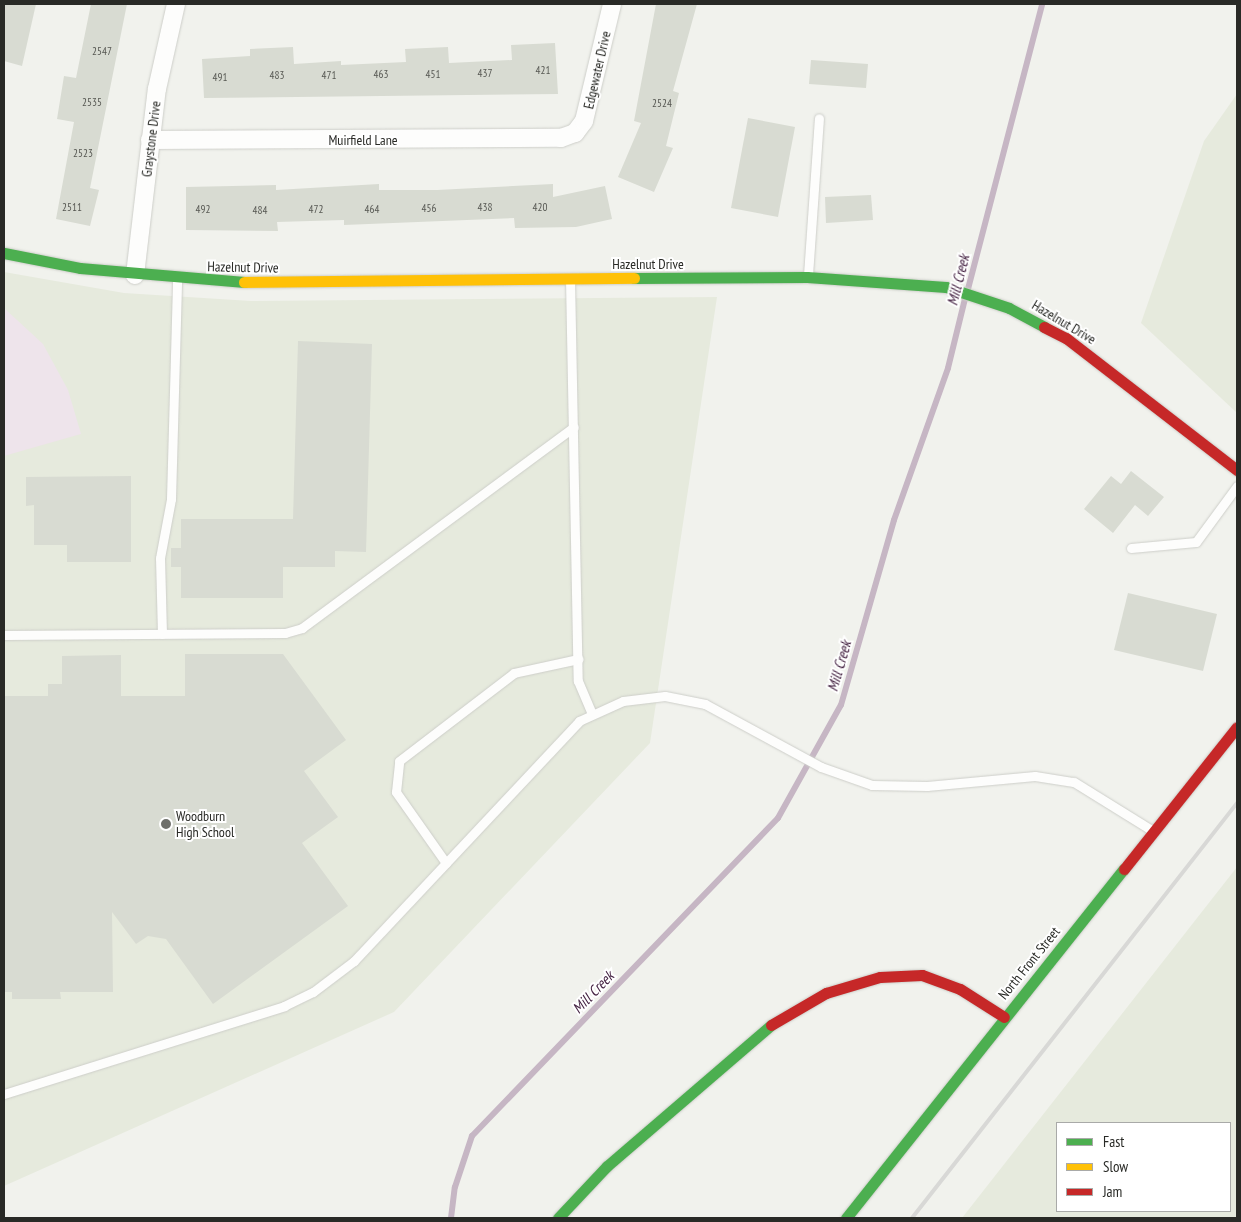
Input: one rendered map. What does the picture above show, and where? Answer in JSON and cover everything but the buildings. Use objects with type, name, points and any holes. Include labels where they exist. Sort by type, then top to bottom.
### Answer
[{"type":"street","name":"Graystone Drive","points":[[135,275],[150,140],[176,4]]},
{"type":"street","name":"Edgewater Drive","points":[[575,133],[588,107],[612,4]]},
{"type":"street","name":"Muirfield Lane","points":[[150,140],[543,140],[575,133]]},
{"type":"street","name":"Hazelnut Drive","points":[[4,253],[135,275],[177,279],[807,277],[946,287],[989,300],[1066,338],[1237,470]]},
{"type":"street","name":"North Front Street","points":[[846,1218],[1004,1017],[1237,727]]},
{"type":"street","points":[[558,1218],[583,1189],[776,1021],[826,993],[880,977],[922,975],[960,989],[1004,1017]]},
{"type":"street","points":[[583,1189],[583,1208]]},
{"type":"lane","points":[[807,277],[818,118]]},
{"type":"lane","points":[[162,634],[160,558],[171,499],[177,279]]},
{"type":"lane","points":[[570,279],[578,659],[580,692],[591,712]]},
{"type":"lane","points":[[4,635],[285,633],[302,628],[574,426]]},
{"type":"lane","points":[[1131,548],[1196,542],[1237,486]]},
{"type":"lane","points":[[446,863],[396,792],[399,761],[514,673],[578,659]]},
{"type":"lane","points":[[4,1094],[284,1006],[313,992],[354,961],[591,712],[642,697],[683,697],[735,718],[821,767],[856,782],[892,787],[1056,778],[1093,791],[1154,832]]},
{"type":"shaded area","points":[[1237,94],[1237,413],[1141,323],[1204,141]]},
{"type":"shaded area","points":[[4,272],[124,293],[251,301],[717,297],[650,743],[394,1012],[4,1186]]},
{"type":"shaded area","points":[[4,308],[43,344],[68,390],[81,434],[4,456]]},
{"type":"shaded area","points":[[1237,867],[1237,1218],[962,1218]]},
{"type":"waterway","name":"Mill Creek","points":[[968,289],[1042,4]]},
{"type":"waterway","name":"Mill Creek","points":[[451,1218],[455,1187],[472,1136],[778,818],[841,705],[894,520],[948,368],[965,299]]},
{"type":"railway","points":[[912,1218],[1237,803]]},
{"type":"traffic: fast","points":[[4,253],[80,268],[244,282]]},
{"type":"traffic: fast","points":[[634,278],[807,277],[946,287],[1009,308],[1044,327]]},
{"type":"traffic: fast","points":[[846,1218],[1124,869]]},
{"type":"traffic: fast","points":[[558,1218],[607,1166],[771,1025]]},
{"type":"traffic: slow","points":[[244,282],[634,278]]},
{"type":"traffic: jam","points":[[1044,327],[1066,338],[1237,470]]},
{"type":"traffic: jam","points":[[1124,869],[1237,727]]},
{"type":"traffic: jam","points":[[771,1025],[826,993],[880,977],[922,975],[960,989],[1004,1017]]},
{"type":"place","name":"Woodburn High School","points":[[166,824]]}]
